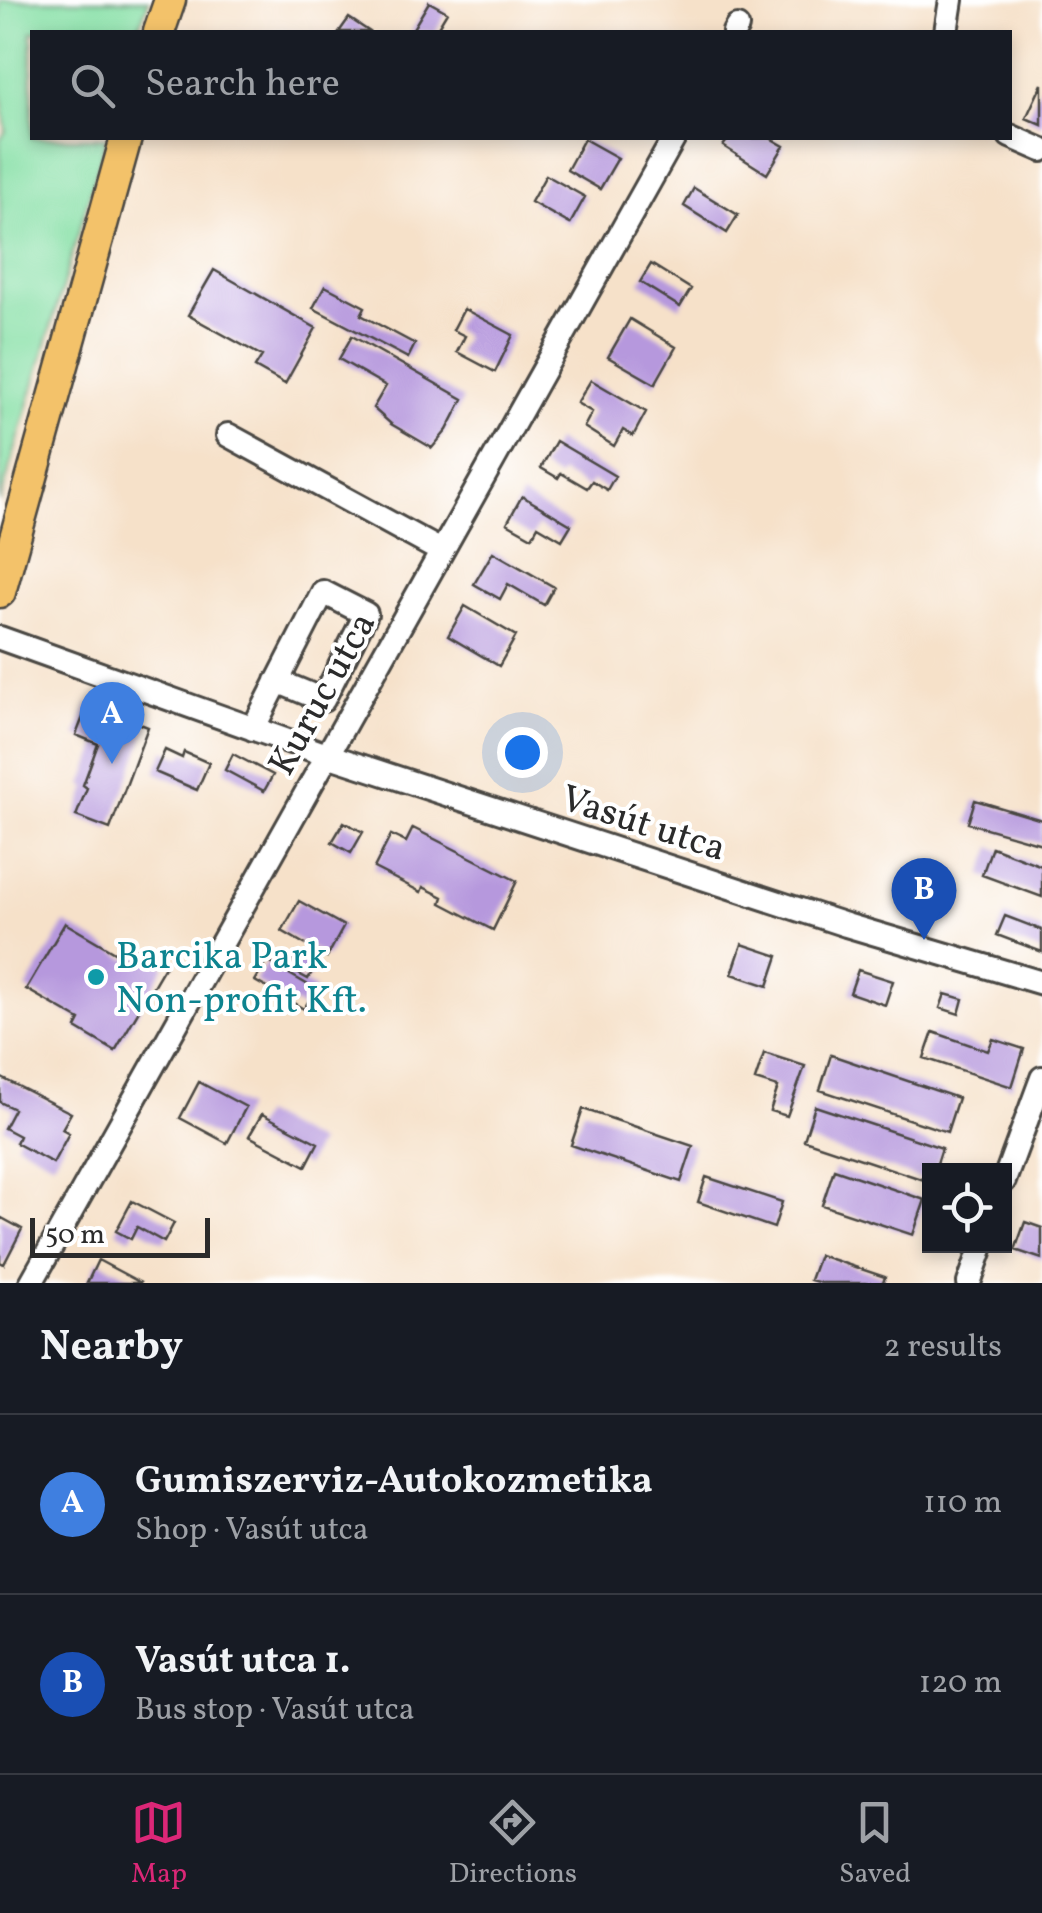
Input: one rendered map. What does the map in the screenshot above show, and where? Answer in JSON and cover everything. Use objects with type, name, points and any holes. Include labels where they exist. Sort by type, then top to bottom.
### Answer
[{"type":"main road","points":[[160,30],[170,0]]},
{"type":"main road","points":[[0,592],[125,140]]},
{"type":"street","points":[[946,30],[951,0]]},
{"type":"street","points":[[1012,137],[1042,150]]},
{"type":"street","name":"Kuruc utca","points":[[31,1283],[673,140]]},
{"type":"street","points":[[228,435],[441,551]]},
{"type":"street","points":[[254,729],[277,681],[323,592],[366,614],[323,700],[277,681]]},
{"type":"street","name":"Vasút utca","points":[[0,638],[326,755],[846,925],[1042,984]]},
{"type":"street","points":[[1011,1163],[1042,1078]]},
{"type":"street","points":[[969,1283],[980,1253]]},
{"type":"green space","points":[[0,0],[149,0],[138,30],[30,30],[30,140],[105,140],[0,502],[0,139],[6,131],[0,83]]},
{"type":"building","points":[[429,2],[447,12],[436,30],[412,30]]},
{"type":"building","points":[[349,18],[367,30],[340,30]]},
{"type":"building","points":[[1042,84],[1042,125],[1026,118]]},
{"type":"building","points":[[583,140],[618,158],[600,189],[567,170]]},
{"type":"building","points":[[728,140],[774,140],[784,146],[767,174],[723,146]]},
{"type":"building","points":[[546,175],[585,197],[570,224],[531,202]]},
{"type":"building","points":[[694,188],[738,215],[727,233],[684,206]]},
{"type":"building","points":[[651,264],[691,289],[680,307],[640,282]]},
{"type":"building","points":[[214,270],[316,328],[285,384],[255,367],[262,356],[188,315]]},
{"type":"building","points":[[325,286],[365,307],[361,315],[415,344],[408,358],[313,308]]},
{"type":"building","points":[[464,309],[513,335],[495,372],[457,352],[465,336],[453,330]]},
{"type":"building","points":[[630,319],[676,347],[655,384],[608,357]]},
{"type":"building","points":[[352,336],[463,399],[447,430],[432,448],[391,424],[373,408],[386,386],[339,359]]},
{"type":"building","points":[[591,380],[646,412],[633,436],[623,430],[614,446],[584,427],[592,412],[577,403]]},
{"type":"building","points":[[556,441],[615,476],[607,490],[592,481],[587,488],[561,473],[558,478],[541,468]]},
{"type":"building","points":[[522,496],[571,525],[562,540],[538,526],[532,537],[507,523]]},
{"type":"building","points":[[493,552],[554,587],[544,605],[508,584],[500,599],[474,584]]},
{"type":"building","points":[[465,606],[516,636],[499,666],[448,636]]},
{"type":"building","points":[[88,704],[148,727],[110,829],[76,816],[98,744],[76,735]]},
{"type":"building","points":[[165,750],[182,758],[184,752],[209,763],[197,790],[155,772]]},
{"type":"building","points":[[233,754],[273,775],[264,791],[225,770]]},
{"type":"building","points":[[975,800],[1042,820],[1042,844],[968,823]]},
{"type":"building","points":[[344,822],[363,832],[351,853],[332,842]]},
{"type":"building","points":[[413,828],[517,881],[493,930],[441,903],[443,897],[423,887],[421,892],[374,868],[391,835],[406,842]]},
{"type":"building","points":[[992,847],[1042,866],[1042,897],[982,875]]},
{"type":"building","points":[[299,901],[344,926],[327,957],[282,931]]},
{"type":"building","points":[[1005,916],[1042,930],[1042,952],[997,935]]},
{"type":"building","name":"Barcika Park Non-profit Kft.","points":[[65,923],[128,960],[135,949],[165,966],[115,1051],[76,1028],[80,1020],[26,989]]},
{"type":"building","points":[[742,944],[778,956],[768,986],[732,974]]},
{"type":"building","points":[[296,954],[316,965],[308,979],[288,968]]},
{"type":"building","points":[[267,961],[315,989],[304,1009],[255,981]]},
{"type":"building","points":[[858,970],[893,981],[885,1005],[850,993]]},
{"type":"building","points":[[945,994],[963,999],[959,1014],[940,1008]]},
{"type":"building","points":[[933,1032],[988,1051],[993,1039],[1024,1049],[1012,1087],[924,1058]]},
{"type":"building","points":[[764,1053],[805,1066],[787,1116],[770,1111],[778,1087],[755,1080]]},
{"type":"building","points":[[831,1055],[958,1098],[947,1132],[820,1090]]},
{"type":"building","points":[[0,1077],[71,1113],[62,1129],[69,1133],[53,1163],[16,1143],[19,1136],[4,1128],[14,1109],[0,1102]]},
{"type":"building","points":[[199,1082],[246,1107],[227,1143],[180,1118]]},
{"type":"building","points":[[815,1106],[942,1148],[937,1163],[922,1163],[922,1179],[804,1140]]},
{"type":"building","points":[[583,1109],[693,1146],[681,1182],[571,1145]]},
{"type":"building","points":[[262,1114],[318,1143],[306,1166],[249,1136]]},
{"type":"building","points":[[834,1169],[922,1199],[913,1235],[822,1205]]},
{"type":"building","points":[[706,1177],[782,1202],[774,1228],[698,1202]]},
{"type":"building","points":[[132,1201],[174,1223],[164,1242],[137,1227],[131,1239],[116,1231]]},
{"type":"building","points":[[0,1217],[22,1229],[4,1264],[0,1262]]},
{"type":"building","points":[[1025,1222],[1042,1228],[1042,1259],[1015,1250]]},
{"type":"building","points":[[819,1255],[885,1277],[883,1283],[810,1280]]},
{"type":"building","points":[[98,1260],[141,1283],[87,1283]]},
{"type":"place","name":"Gumiszerviz-Autokozmetika","points":[[112,764]]},
{"type":"place","name":"Vasút utca 1.","points":[[924,940]]},
{"type":"place","name":"Barcika Park Non-profit Kft.","points":[[96,977]]}]
